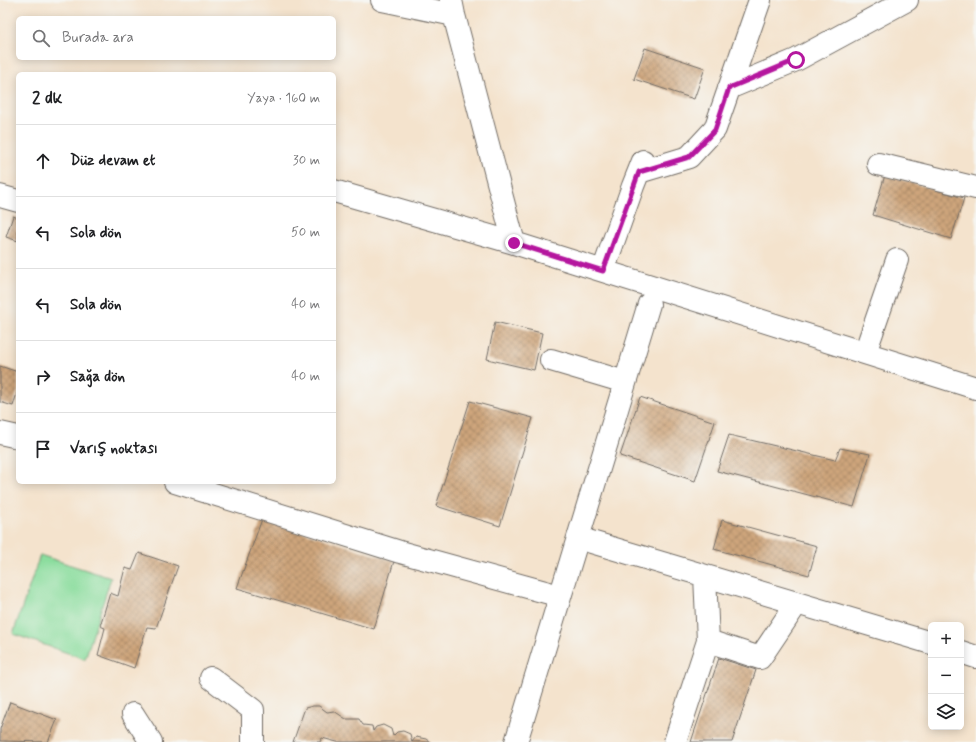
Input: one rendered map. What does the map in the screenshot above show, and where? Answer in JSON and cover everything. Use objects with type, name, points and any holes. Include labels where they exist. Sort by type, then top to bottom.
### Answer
[{"type":"lane","points":[[382,0],[453,7],[514,243]]},
{"type":"lane","points":[[603,271],[641,167],[689,157],[715,130],[760,0]]},
{"type":"lane","points":[[729,88],[796,60],[907,0]]},
{"type":"lane","points":[[878,164],[976,188]]},
{"type":"lane","points":[[336,192],[514,243],[976,388]]},
{"type":"lane","points":[[0,196],[16,200]]},
{"type":"lane","points":[[866,353],[897,260]]},
{"type":"lane","points":[[516,742],[649,304]]},
{"type":"lane","points":[[551,360],[625,382]]},
{"type":"lane","points":[[0,433],[16,437]]},
{"type":"lane","points":[[181,484],[400,552],[560,596]]},
{"type":"lane","points":[[578,538],[928,643]]},
{"type":"lane","points":[[675,742],[708,641],[705,576]]},
{"type":"lane","points":[[708,641],[760,658],[797,603]]},
{"type":"lane","points":[[964,653],[976,657]]},
{"type":"lane","points":[[211,678],[253,710],[253,742]]},
{"type":"lane","points":[[133,714],[151,742]]},
{"type":"green space","points":[[40,555],[111,578],[85,659],[13,634]]},
{"type":"building","points":[[645,48],[705,68],[694,99],[634,79]]},
{"type":"building","points":[[885,175],[964,198],[951,239],[873,215]]},
{"type":"building","points":[[13,216],[16,217],[16,240],[6,237]]},
{"type":"building","points":[[495,322],[542,333],[534,370],[487,359]]},
{"type":"building","points":[[0,366],[16,371],[16,396],[13,406],[0,402]]},
{"type":"building","points":[[640,397],[715,422],[695,481],[620,456]]},
{"type":"building","points":[[470,401],[533,418],[500,526],[436,506]]},
{"type":"building","points":[[729,435],[835,460],[840,448],[870,454],[854,507],[717,471]]},
{"type":"building","points":[[262,519],[394,561],[374,629],[237,588]]},
{"type":"building","points":[[722,520],[817,546],[809,575],[714,549]]},
{"type":"building","points":[[139,553],[178,566],[156,628],[147,627],[134,668],[98,655],[105,628],[100,626],[110,593],[118,596],[125,568],[132,570]]},
{"type":"building","points":[[719,658],[756,670],[732,742],[691,742]]},
{"type":"building","points":[[10,702],[57,720],[48,742],[0,741],[0,729]]},
{"type":"building","points":[[319,706],[327,712],[334,711],[346,719],[359,719],[363,725],[372,726],[373,731],[376,727],[383,725],[391,729],[393,736],[397,732],[403,731],[410,734],[412,742],[337,742],[322,738],[320,742],[293,742],[305,708]]},
{"type":"building","points":[[416,737],[426,739],[430,742],[412,742]]},
{"type":"route","points":[[514,243],[603,271],[632,186],[639,172],[689,157],[715,130],[729,88],[796,60]]}]
